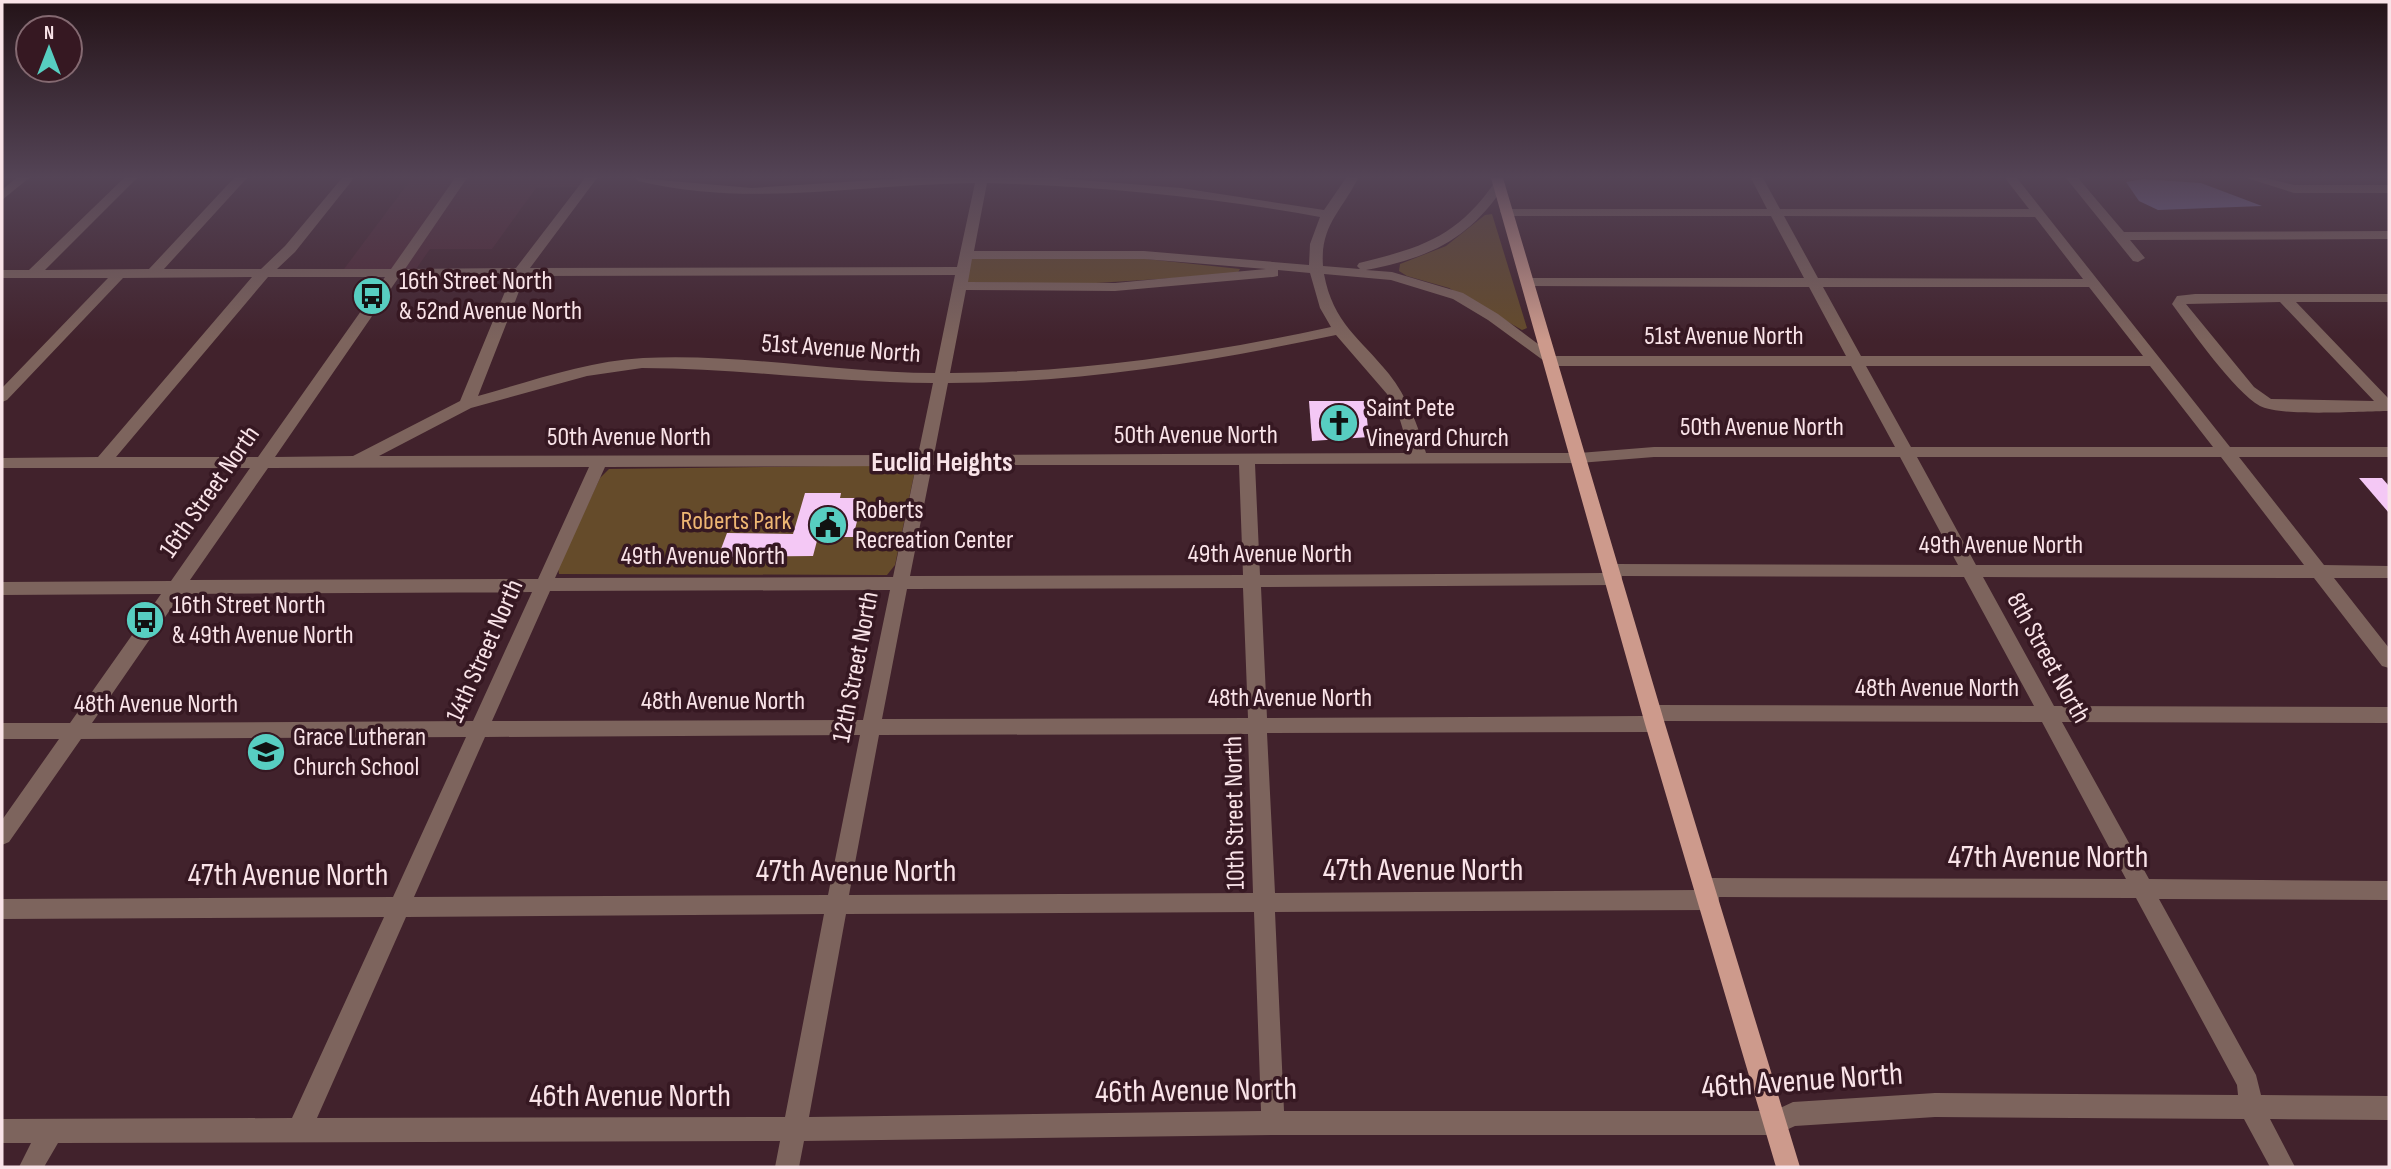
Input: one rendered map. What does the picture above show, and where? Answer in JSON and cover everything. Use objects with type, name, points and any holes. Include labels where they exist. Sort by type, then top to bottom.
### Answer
[{"type":"main road","points":[[1513,233],[1653,719],[1708,894],[1788,1167]]},
{"type":"street","points":[[34,273],[75,233]]},
{"type":"street","points":[[153,273],[190,233]]},
{"type":"street","points":[[102,463],[265,272],[303,233]]},
{"type":"street","name":"16th Street North","points":[[2,836],[423,233]]},
{"type":"street","points":[[466,404],[479,379],[497,319],[520,272],[547,233]]},
{"type":"street","name":"12th Street North","points":[[787,1167],[871,726],[971,233]]},
{"type":"street","points":[[1318,233],[1315,254],[1320,289],[1340,330],[1387,382],[1402,404],[1420,459]]},
{"type":"street","points":[[2,274],[520,272],[962,279],[1134,286],[1385,263],[1444,242],[1457,233]]},
{"type":"street","name":"8th Street North","points":[[1787,233],[2248,1083],[2250,1107],[2283,1167]]},
{"type":"street","points":[[2053,233],[2389,661]]},
{"type":"street","points":[[2117,233],[2138,258]]},
{"type":"street","points":[[2120,236],[2389,235]]},
{"type":"street","points":[[967,255],[1107,253],[1392,276],[1441,289],[1493,317],[1550,361]]},
{"type":"street","points":[[2,397],[120,273]]},
{"type":"street","points":[[1528,282],[2093,283]]},
{"type":"street","points":[[2388,406],[2287,406],[2267,403],[2249,390],[2179,304],[2187,298],[2389,298]]},
{"type":"street","points":[[2284,298],[2388,406]]},
{"type":"street","name":"51st Avenue North","points":[[354,463],[466,404],[565,376],[642,363],[700,363],[841,376],[941,379],[1034,376],[1226,354],[1340,330]]},
{"type":"street","name":"51st Avenue North","points":[[1550,361],[2154,361]]},
{"type":"street","name":"50th Avenue North","points":[[2,463],[1579,458],[1654,452],[2389,452]]},
{"type":"street","name":"10th Street North","points":[[1247,460],[1273,1123]]},
{"type":"street","name":"14th Street North","points":[[299,1130],[599,462]]},
{"type":"street","name":"49th Avenue North","points":[[2,587],[1252,580],[1970,571],[2389,572]]},
{"type":"street","name":"48th Avenue North","points":[[2,731],[1259,725],[2048,715],[2389,715]]},
{"type":"street","name":"47th Avenue North","points":[[2,909],[838,902],[1264,902],[2144,889],[2389,890]]},
{"type":"street","name":"46th Avenue North","points":[[2,1132],[795,1129],[1273,1123],[1775,1123],[1793,1114],[1935,1105],[2389,1108]]},
{"type":"street","points":[[32,1167],[51,1131]]},
{"type":"shaded area","points":[[371,233],[418,233],[392,269],[344,269]]},
{"type":"shaded area","points":[[427,233],[504,233],[492,249],[430,249],[416,269],[402,269]]},
{"type":"green space","points":[[1463,233],[1498,233],[1527,328],[1522,330],[1449,288],[1407,276],[1399,271],[1400,264],[1446,246]]},
{"type":"green space","points":[[1128,257],[1240,269],[1237,274],[1081,284],[967,282],[970,261],[973,258]]},
{"type":"green space","name":"Roberts Park","points":[[903,465],[915,470],[895,565],[887,575],[559,574],[558,568],[600,478],[609,469]]},
{"type":"building","name":"Saint Pete Vineyard Church","points":[[1309,401],[1365,401],[1369,437],[1312,441]]},
{"type":"building","points":[[2359,478],[2382,478],[2389,486],[2389,513]]},
{"type":"building","name":"Roberts Recreation Center","points":[[805,493],[841,493],[840,498],[863,498],[853,537],[818,537],[813,556],[718,557],[727,533],[793,534]]},
{"type":"place","name":"16th Street North & 52nd Avenue North","points":[[372,296]]},
{"type":"place","name":"Saint Pete Vineyard Church","points":[[1339,423]]},
{"type":"place","name":"Roberts Recreation Center","points":[[828,525]]},
{"type":"place","name":"16th Street North & 49th Avenue North","points":[[145,620]]},
{"type":"place","name":"Grace Lutheran Church School","points":[[266,752]]},
{"type":"district","name":"Euclid Heights","points":[[942,462]]}]
